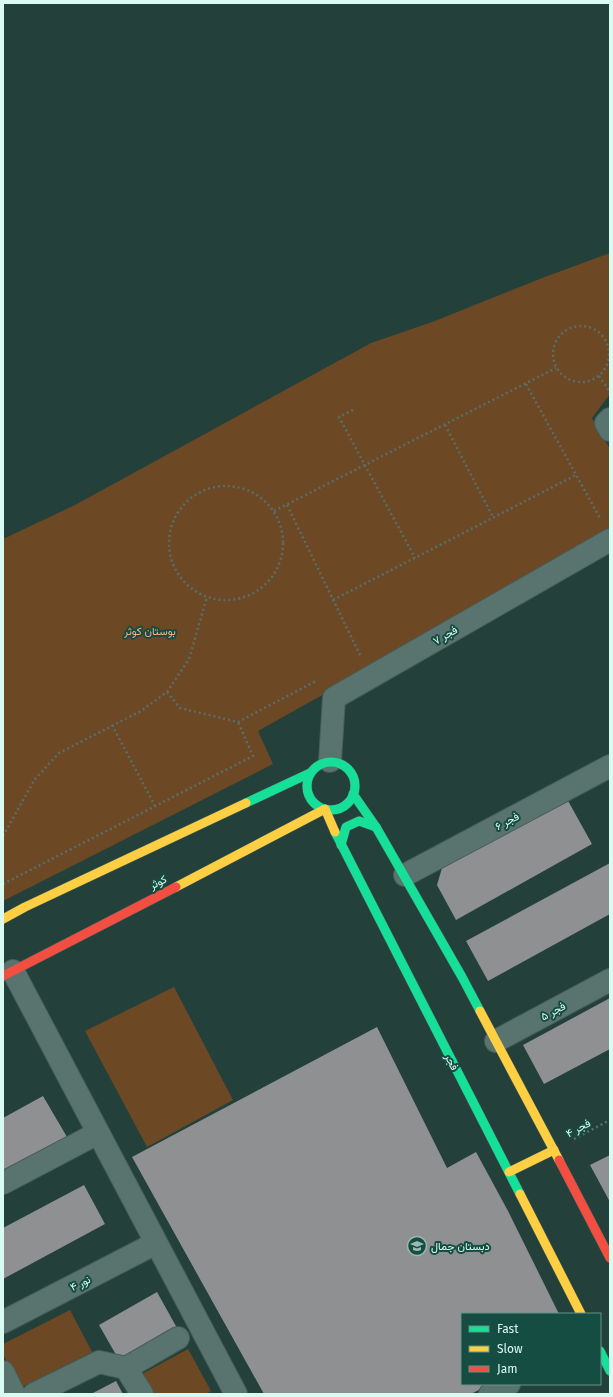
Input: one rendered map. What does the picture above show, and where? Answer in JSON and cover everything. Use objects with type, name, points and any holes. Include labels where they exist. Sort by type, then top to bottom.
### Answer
[{"type":"street","points":[[610,419],[606,423],[610,430]]},
{"type":"street","name":"فجر ۷","points":[[330,761],[334,698],[606,531]]},
{"type":"street","points":[[3,919],[310,773],[319,765],[330,761],[345,766],[350,772],[354,783],[353,794],[350,801],[345,805],[332,810],[316,805],[310,799],[307,790],[307,781],[310,773]]},
{"type":"street","name":"فجر ۶","points":[[405,875],[610,766]]},
{"type":"street","points":[[353,794],[376,827],[405,875],[462,977],[610,1258]]},
{"type":"street","name":"فجر","points":[[325,809],[340,845],[580,1313]]},
{"type":"street","name":"کوثر","points":[[8,974],[325,809]]},
{"type":"street","points":[[340,845],[346,827],[359,821],[376,827]]},
{"type":"street","points":[[8,974],[98,1132],[236,1394]]},
{"type":"street","name":"فجر ۵","points":[[496,1041],[610,980]]},
{"type":"street","points":[[3,1183],[98,1132]]},
{"type":"street","points":[[509,1172],[554,1150]]},
{"type":"street","name":"نور ۴","points":[[3,1322],[156,1243]]},
{"type":"street","points":[[34,1394],[99,1362],[126,1368],[178,1338]]},
{"type":"street","points":[[601,1353],[610,1371]]},
{"type":"street","points":[[126,1368],[142,1394]]},
{"type":"street","points":[[3,1372],[14,1394]]},
{"type":"street","points":[[490,1394],[507,1385]]},
{"type":"path","points":[[584,325],[601,333],[606,340],[609,350],[609,360],[599,376],[591,381],[581,382],[571,381],[562,376],[556,368],[552,351],[560,334],[567,329],[584,325]]},
{"type":"path","points":[[274,511],[556,368]]},
{"type":"path","points":[[599,376],[610,392]]},
{"type":"path","points":[[526,384],[606,531]]},
{"type":"path","points":[[353,410],[339,416],[415,558]]},
{"type":"path","points":[[445,425],[493,517]]},
{"type":"path","points":[[333,600],[576,475]]},
{"type":"path","points":[[217,486],[236,486],[254,492],[269,504],[274,511],[279,520],[284,538],[282,557],[274,575],[261,588],[244,597],[226,600],[207,597],[190,588],[177,574],[170,556],[169,537],[173,519],[184,503],[199,492],[217,486]]},
{"type":"path","points":[[286,505],[361,657]]},
{"type":"path","points":[[3,836],[35,779],[58,753],[141,711],[167,692],[189,659],[207,597]]},
{"type":"path","points":[[354,661],[368,654]]},
{"type":"path","points":[[167,692],[180,708],[238,722],[320,679]]},
{"type":"path","points":[[3,884],[253,756],[238,722]]},
{"type":"path","points":[[112,725],[155,806]]},
{"type":"path","name":"فجر ۴","points":[[554,1150],[610,1120]]},
{"type":"green space","name":"بوستان کوثر","points":[[610,253],[610,394],[592,418],[610,449],[610,534],[258,731],[273,764],[3,901],[3,539],[75,505],[371,343],[435,321],[542,278]]},
{"type":"green space","points":[[174,987],[233,1100],[147,1147],[85,1031]]},
{"type":"green space","points":[[70,1310],[92,1352],[20,1388],[3,1354],[3,1344]]},
{"type":"green space","points":[[188,1349],[211,1391],[206,1394],[152,1394],[142,1374]]},
{"type":"building","points":[[567,799],[592,844],[456,920],[437,885],[442,868]]},
{"type":"building","points":[[610,863],[610,914],[488,981],[466,941]]},
{"type":"building","points":[[610,998],[610,1049],[544,1084],[523,1045]]},
{"type":"building","points":[[377,1027],[447,1168],[476,1152],[508,1211],[559,1313],[461,1313],[461,1385],[488,1385],[471,1394],[264,1394],[132,1157]]},
{"type":"building","points":[[43,1096],[67,1137],[3,1172],[3,1118]]},
{"type":"building","points":[[610,1155],[610,1202],[590,1165]]},
{"type":"building","points":[[84,1185],[105,1224],[3,1279],[3,1228]]},
{"type":"building","points":[[157,1292],[177,1328],[119,1360],[99,1325]]},
{"type":"building","points":[[116,1381],[123,1394],[91,1394]]},
{"type":"traffic: fast","points":[[326,762],[336,762],[348,769],[355,781],[355,786],[355,791],[348,803],[336,810],[326,810],[318,806],[311,799],[307,791],[307,781],[311,773],[318,766],[326,762]]},
{"type":"traffic: fast","points":[[246,803],[310,773]]},
{"type":"traffic: fast","points":[[353,794],[376,827],[480,1011]]},
{"type":"traffic: fast","points":[[341,845],[346,827],[359,821],[376,827]]},
{"type":"traffic: fast","points":[[335,832],[520,1194]]},
{"type":"traffic: fast","points":[[601,1353],[610,1371]]},
{"type":"traffic: slow","points":[[3,919],[25,907],[246,803]]},
{"type":"traffic: slow","points":[[176,887],[325,809],[335,832]]},
{"type":"traffic: slow","points":[[480,1011],[559,1160]]},
{"type":"traffic: slow","points":[[509,1172],[554,1150]]},
{"type":"traffic: slow","points":[[520,1194],[580,1313]]},
{"type":"traffic: jam","points":[[3,976],[176,887]]},
{"type":"traffic: jam","points":[[559,1160],[610,1258]]},
{"type":"place","name":"دبستان جمال","points":[[417,1246]]}]
